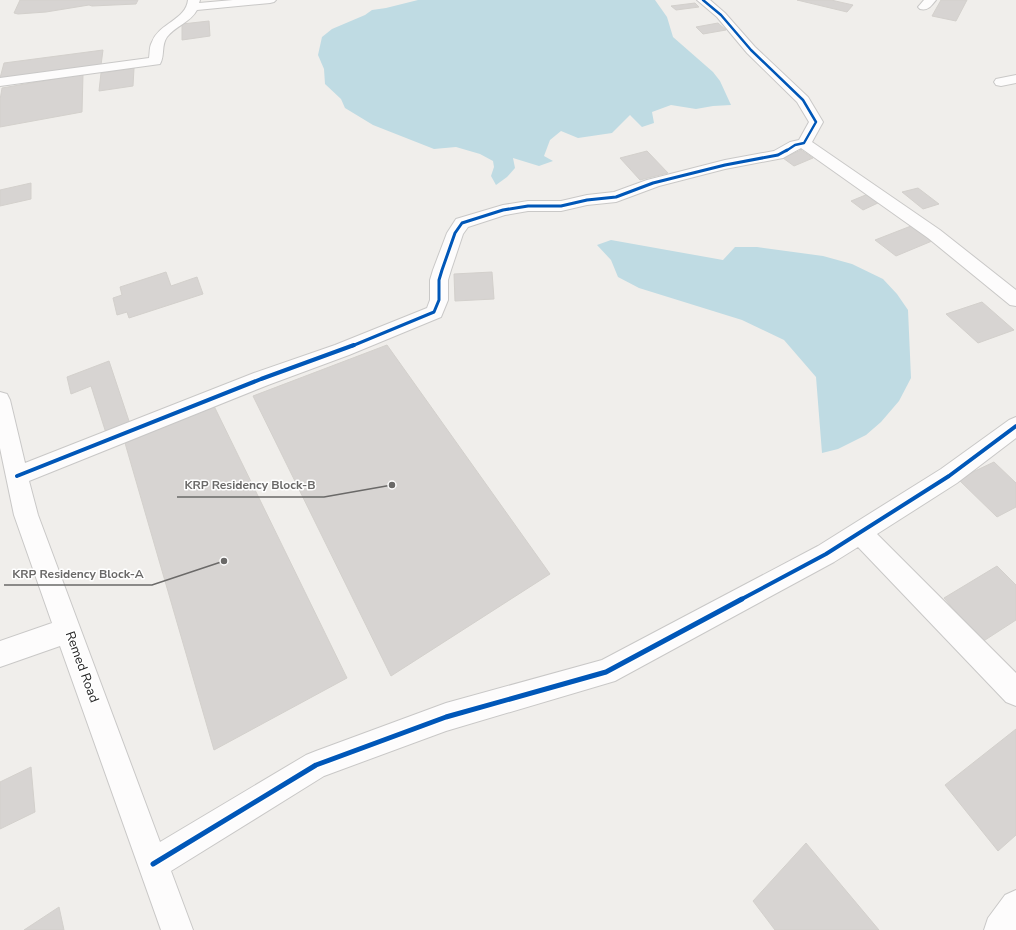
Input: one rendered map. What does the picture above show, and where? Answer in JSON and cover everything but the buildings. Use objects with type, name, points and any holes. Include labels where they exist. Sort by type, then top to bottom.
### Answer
[{"type":"street","points":[[0,82],[155,61],[155,49],[161,35],[169,27],[187,16],[194,4],[270,0]]},
{"type":"street","points":[[703,0],[721,16],[751,50],[803,100],[816,122],[804,143]]},
{"type":"street","points":[[1001,82],[1016,79]]},
{"type":"street","points":[[17,476],[261,379],[342,350],[434,312],[439,300],[439,280],[442,270],[455,233],[462,223],[503,210],[528,206],[561,206],[588,200],[616,197],[653,183],[725,165],[778,154],[795,145],[804,143],[934,234],[1016,300]]},
{"type":"street","name":"Remed Road","points":[[0,400],[26,514],[177,930]]},
{"type":"street","points":[[153,864],[316,765],[446,717],[606,672],[826,554],[949,476],[1016,426]]},
{"type":"street","points":[[860,532],[1016,692]]},
{"type":"street","points":[[0,654],[68,630]]},
{"type":"street","points":[[1000,930],[1016,906]]},
{"type":"water","points":[[418,0],[655,0],[667,17],[673,37],[713,72],[720,81],[731,105],[696,109],[671,105],[652,112],[654,123],[642,127],[630,115],[612,133],[578,138],[561,131],[550,140],[544,156],[553,161],[539,166],[513,158],[515,168],[507,177],[496,185],[491,176],[494,167],[493,161],[480,154],[456,147],[434,149],[373,125],[345,108],[341,99],[325,84],[324,69],[318,55],[322,37],[332,29],[365,15],[372,10]]},
{"type":"water","points":[[611,240],[723,260],[735,247],[757,247],[823,256],[852,264],[883,279],[897,294],[908,310],[911,378],[899,401],[881,422],[866,435],[838,449],[822,453],[816,377],[784,340],[742,320],[639,288],[618,277],[611,260],[597,245]]},
{"type":"cycle path","points":[[17,476],[261,379],[342,350],[434,312],[439,300],[439,280],[442,270],[455,233],[462,223],[503,210],[528,206],[561,206],[587,200],[616,197],[653,183],[725,165],[778,155],[795,145],[804,143],[816,122],[803,100],[751,50],[721,15],[703,0]]},
{"type":"cycle path","points":[[153,864],[316,765],[446,717],[606,672],[826,554],[949,476],[1016,426]]},
{"type":"place","name":"KRP Residency Block-B","points":[[392,485]]},
{"type":"place","name":"KRP Residency Block-A","points":[[224,561]]}]
